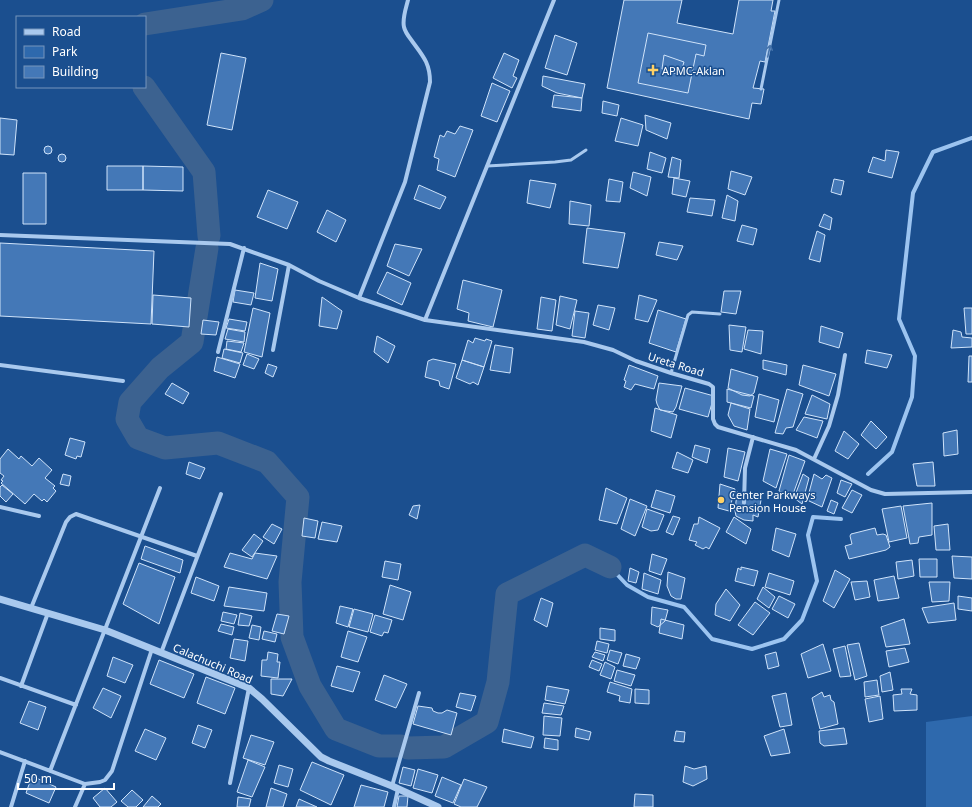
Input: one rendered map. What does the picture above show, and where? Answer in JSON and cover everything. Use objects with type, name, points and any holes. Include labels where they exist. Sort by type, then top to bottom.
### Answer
[{"type":"street","points":[[359,298],[404,182],[430,82],[430,70],[425,59],[404,28],[404,18],[408,0]]},
{"type":"street","points":[[425,320],[554,0]]},
{"type":"street","name":"Ureta Road","points":[[0,235],[191,243],[214,242],[230,244],[289,265],[319,281],[359,298],[425,320],[584,342],[613,350],[636,361],[671,373],[709,384],[713,387],[713,419],[718,427],[796,450],[872,490],[886,494],[972,492]]},
{"type":"street","points":[[218,352],[244,248]]},
{"type":"street","points":[[273,350],[289,265]]},
{"type":"street","points":[[814,459],[829,426],[838,395],[845,355]]},
{"type":"street","points":[[0,365],[123,381]]},
{"type":"street","points":[[744,503],[745,468],[753,437]]},
{"type":"street","points":[[50,771],[160,488]]},
{"type":"street","points":[[161,653],[221,494]]},
{"type":"street","points":[[0,507],[38,516]]},
{"type":"street","points":[[31,608],[66,522],[70,517],[76,514],[197,556]]},
{"type":"street","name":"Calachuchi Road","points":[[0,599],[105,630],[249,688],[321,757],[395,787],[438,807]]},
{"type":"street","points":[[21,686],[48,613]]},
{"type":"street","points":[[0,752],[84,784],[100,782],[109,776],[152,649]]},
{"type":"street","points":[[0,678],[76,705]]},
{"type":"street","points":[[230,783],[249,688]]},
{"type":"street","points":[[394,807],[395,787],[419,693]]},
{"type":"street","points":[[11,807],[25,762]]},
{"type":"street","points":[[75,807],[84,784]]},
{"type":"lane","points":[[761,89],[779,0]]},
{"type":"lane","points":[[487,166],[566,161],[571,160],[586,150]]},
{"type":"lane","points":[[671,373],[688,315],[692,312],[720,314]]},
{"type":"green space","points":[[972,716],[972,807],[926,807],[926,722]]},
{"type":"building","points":[[624,0],[682,0],[677,23],[733,34],[739,0],[773,0],[771,11],[775,11],[765,62],[760,61],[753,88],[764,89],[761,104],[752,103],[749,119],[607,88]]},
{"type":"building","points":[[648,33],[706,45],[704,56],[696,54],[688,93],[638,83]]},
{"type":"building","points":[[555,35],[577,43],[567,75],[545,68]]},
{"type":"building","points":[[221,53],[246,58],[232,130],[207,125]]},
{"type":"building","points":[[504,53],[519,60],[513,76],[517,78],[512,88],[493,78]]},
{"type":"building","points":[[664,55],[684,62],[680,75],[662,69]]},
{"type":"building","points":[[543,76],[585,84],[582,98],[557,93],[542,86]]},
{"type":"building","points":[[492,83],[510,91],[497,122],[481,116]]},
{"type":"building","points":[[554,95],[582,98],[581,111],[552,107]]},
{"type":"building","points":[[603,101],[619,105],[617,116],[602,113]]},
{"type":"building","points":[[645,115],[671,123],[667,139],[646,130]]},
{"type":"building","points":[[0,118],[17,120],[14,155],[0,154]]},
{"type":"building","points":[[621,118],[643,125],[638,146],[615,141]]},
{"type":"building","points":[[460,126],[473,130],[455,177],[437,170],[439,159],[434,157],[440,135],[444,137],[447,131],[455,134]]},
{"type":"building","points":[[48,146],[51,147],[51,153],[48,154],[45,153],[44,150],[45,147]]},
{"type":"building","points":[[886,150],[899,152],[892,178],[868,172],[873,157],[885,161]]},
{"type":"building","points":[[650,152],[666,158],[662,173],[647,169]]},
{"type":"building","points":[[62,154],[65,155],[65,161],[62,162],[59,161],[58,158],[59,155]]},
{"type":"building","points":[[672,157],[681,160],[679,178],[668,177]]},
{"type":"building","points":[[107,166],[143,166],[143,190],[107,190]]},
{"type":"building","points":[[143,166],[183,167],[183,191],[143,190]]},
{"type":"building","points":[[731,171],[752,177],[745,195],[728,189]]},
{"type":"building","points":[[633,172],[651,177],[647,196],[630,188]]},
{"type":"building","points":[[23,173],[46,173],[46,224],[23,224]]},
{"type":"building","points":[[674,178],[690,181],[686,197],[672,194]]},
{"type":"building","points":[[609,179],[623,182],[620,202],[606,201]]},
{"type":"building","points":[[834,179],[844,181],[841,195],[831,192]]},
{"type":"building","points":[[530,180],[556,184],[550,208],[527,203]]},
{"type":"building","points":[[419,185],[446,197],[440,209],[414,199]]},
{"type":"building","points":[[268,190],[298,202],[287,229],[257,217]]},
{"type":"building","points":[[727,195],[738,201],[735,221],[722,218]]},
{"type":"building","points":[[690,198],[715,200],[712,216],[687,212]]},
{"type":"building","points":[[570,201],[591,205],[589,226],[569,224]]},
{"type":"building","points":[[327,210],[346,220],[336,242],[317,232]]},
{"type":"building","points":[[824,214],[832,218],[830,230],[819,226]]},
{"type":"building","points":[[742,225],[757,229],[753,245],[737,241]]},
{"type":"building","points":[[587,228],[625,233],[618,268],[583,263]]},
{"type":"building","points":[[817,231],[825,235],[820,262],[809,259]]},
{"type":"building","points":[[659,242],[683,246],[677,260],[656,255]]},
{"type":"building","points":[[0,243],[154,251],[151,324],[0,316]]},
{"type":"building","points":[[395,244],[422,249],[409,276],[387,266]]},
{"type":"building","points":[[260,263],[278,269],[272,301],[255,298]]},
{"type":"building","points":[[387,272],[411,283],[402,305],[377,293]]},
{"type":"building","points":[[463,280],[502,290],[493,327],[468,321],[469,313],[457,309]]},
{"type":"building","points":[[235,290],[254,293],[251,305],[233,302]]},
{"type":"building","points":[[724,291],[741,291],[736,314],[721,312]]},
{"type":"building","points":[[153,295],[191,298],[189,327],[152,324]]},
{"type":"building","points":[[639,295],[657,300],[648,322],[635,319]]},
{"type":"building","points":[[560,296],[577,300],[570,329],[556,325]]},
{"type":"building","points":[[322,297],[342,311],[337,329],[319,326]]},
{"type":"building","points":[[541,297],[556,300],[552,331],[537,329]]},
{"type":"building","points":[[598,305],[615,308],[609,330],[593,325]]},
{"type":"building","points":[[253,308],[270,313],[262,357],[244,352]]},
{"type":"building","points":[[964,308],[972,308],[972,334],[966,334]]},
{"type":"building","points":[[658,310],[686,319],[676,352],[649,343]]},
{"type":"building","points":[[575,311],[589,313],[585,338],[572,336]]},
{"type":"building","points":[[229,319],[247,322],[245,331],[226,328]]},
{"type":"building","points":[[203,320],[219,322],[216,335],[201,334]]},
{"type":"building","points":[[729,325],[746,327],[742,352],[730,350]]},
{"type":"building","points":[[821,326],[843,333],[839,348],[819,342]]},
{"type":"building","points":[[228,329],[245,332],[244,342],[225,339]]},
{"type":"building","points":[[748,330],[763,331],[761,354],[744,349]]},
{"type":"building","points":[[953,330],[961,332],[962,337],[972,338],[972,347],[951,348]]},
{"type":"building","points":[[377,336],[395,346],[388,363],[374,352]]},
{"type":"building","points":[[475,338],[485,341],[486,339],[492,341],[484,367],[462,360],[468,340],[473,343]]},
{"type":"building","points":[[227,341],[244,343],[241,352],[226,349]]},
{"type":"building","points":[[495,345],[513,348],[510,373],[490,370]]},
{"type":"building","points":[[224,349],[243,353],[240,363],[222,358]]},
{"type":"building","points":[[867,350],[892,355],[887,368],[865,363]]},
{"type":"building","points":[[247,354],[259,359],[254,369],[243,365]]},
{"type":"building","points":[[969,356],[972,356],[972,382],[968,382]]},
{"type":"building","points":[[217,357],[240,364],[235,378],[214,371]]},
{"type":"building","points":[[433,359],[456,364],[449,389],[440,386],[439,381],[425,377],[428,361]]},
{"type":"building","points":[[462,360],[484,367],[478,385],[473,382],[470,384],[456,378]]},
{"type":"building","points":[[763,360],[787,365],[786,375],[763,369]]},
{"type":"building","points":[[268,364],[277,367],[273,377],[265,373]]},
{"type":"building","points":[[629,365],[658,376],[654,389],[635,384],[631,390],[624,387],[626,381],[624,380]]},
{"type":"building","points":[[803,365],[836,374],[829,396],[799,385]]},
{"type":"building","points":[[731,369],[758,377],[754,393],[750,396],[742,395],[728,388]]},
{"type":"building","points":[[172,383],[189,393],[183,404],[165,394]]},
{"type":"building","points":[[659,383],[682,386],[673,412],[660,410],[657,404],[656,400]]},
{"type":"building","points":[[685,388],[714,396],[708,417],[679,409]]},
{"type":"building","points":[[727,389],[754,396],[751,408],[727,402]]},
{"type":"building","points":[[787,389],[803,394],[793,427],[786,428],[783,434],[775,433]]},
{"type":"building","points":[[759,394],[779,400],[774,422],[755,417]]},
{"type":"building","points":[[812,395],[830,404],[827,419],[805,414]]},
{"type":"building","points":[[731,403],[750,409],[747,430],[734,426],[728,415]]},
{"type":"building","points":[[655,408],[677,415],[671,438],[651,431]]},
{"type":"building","points":[[804,417],[823,421],[817,438],[796,430]]},
{"type":"building","points":[[871,421],[887,437],[876,449],[861,435]]},
{"type":"building","points":[[957,430],[958,454],[944,456],[943,433]]},
{"type":"building","points":[[844,431],[859,444],[848,459],[835,451]]},
{"type":"building","points":[[70,438],[85,442],[81,457],[77,456],[76,459],[65,455]]},
{"type":"building","points":[[695,445],[710,449],[707,463],[692,457]]},
{"type":"building","points":[[728,448],[745,452],[738,481],[724,477]]},
{"type":"building","points":[[8,449],[19,459],[21,456],[32,466],[39,458],[52,470],[45,478],[55,486],[53,488],[56,491],[47,502],[44,499],[42,501],[34,494],[25,504],[1,483],[4,476],[0,473],[0,459]]},
{"type":"building","points":[[770,449],[787,454],[776,488],[763,481]]},
{"type":"building","points":[[677,452],[693,460],[688,473],[672,468]]},
{"type":"building","points":[[789,455],[805,461],[792,497],[779,491]]},
{"type":"building","points":[[189,462],[205,468],[200,479],[186,474]]},
{"type":"building","points":[[933,462],[935,486],[917,486],[913,464]]},
{"type":"building","points":[[63,474],[71,476],[69,486],[60,484]]},
{"type":"building","points":[[803,474],[809,478],[802,504],[794,498]]},
{"type":"building","points":[[814,474],[822,479],[826,475],[832,478],[822,507],[807,500]]},
{"type":"building","points":[[841,480],[852,484],[845,497],[837,493]]},
{"type":"building","points":[[720,484],[735,489],[729,511],[718,508]]},
{"type":"building","points":[[2,485],[13,494],[6,502],[0,496],[0,487]]},
{"type":"building","points":[[606,488],[627,498],[617,524],[599,520]]},
{"type":"building","points":[[656,490],[675,496],[670,513],[651,507]]},
{"type":"building","points":[[852,490],[862,495],[852,513],[842,508]]},
{"type":"building","points":[[737,492],[761,500],[758,517],[753,515],[753,521],[744,520],[736,516],[735,511]]},
{"type":"building","points":[[630,499],[647,506],[635,536],[621,529]]},
{"type":"building","points":[[831,500],[838,503],[834,514],[827,511]]},
{"type":"building","points":[[932,503],[932,535],[919,537],[918,543],[910,544],[903,506]]},
{"type":"building","points":[[420,505],[417,519],[409,515],[413,506]]},
{"type":"building","points":[[901,506],[907,538],[889,542],[882,509]]},
{"type":"building","points":[[647,509],[664,515],[658,530],[651,531],[642,527]]},
{"type":"building","points":[[673,516],[680,518],[673,535],[666,532]]},
{"type":"building","points":[[699,517],[720,528],[709,549],[706,547],[703,549],[695,545],[697,542],[689,540],[694,524],[698,524]]},
{"type":"building","points":[[734,517],[751,529],[746,544],[726,532]]},
{"type":"building","points":[[304,518],[318,521],[315,538],[302,536]]},
{"type":"building","points":[[322,522],[342,526],[337,542],[318,539]]},
{"type":"building","points":[[272,524],[282,529],[274,544],[263,537]]},
{"type":"building","points":[[948,524],[950,550],[936,550],[934,526]]},
{"type":"building","points":[[776,528],[796,534],[789,557],[772,550]]},
{"type":"building","points":[[875,528],[877,535],[886,535],[890,547],[886,550],[849,559],[845,546],[852,544],[851,534]]},
{"type":"building","points":[[254,534],[263,541],[252,557],[242,550]]},
{"type":"building","points":[[145,546],[183,560],[180,573],[141,559]]},
{"type":"building","points":[[230,553],[252,559],[255,553],[277,556],[267,579],[224,567]]},
{"type":"building","points":[[652,554],[667,559],[661,575],[649,571]]},
{"type":"building","points":[[952,556],[972,557],[972,579],[954,578]]},
{"type":"building","points":[[919,559],[937,559],[937,577],[920,577]]},
{"type":"building","points":[[912,560],[914,576],[898,579],[896,562]]},
{"type":"building","points":[[385,561],[401,564],[398,580],[382,577]]},
{"type":"building","points":[[139,563],[175,577],[159,624],[123,604]]},
{"type":"building","points":[[741,567],[758,571],[754,586],[735,581],[738,568],[741,570]]},
{"type":"building","points":[[630,568],[639,572],[636,583],[628,581]]},
{"type":"building","points":[[835,570],[850,579],[834,608],[823,601]]},
{"type":"building","points":[[668,572],[685,578],[681,599],[676,599],[671,596],[667,586]]},
{"type":"building","points":[[644,573],[661,580],[658,594],[642,589]]},
{"type":"building","points":[[769,573],[794,581],[790,595],[765,587]]},
{"type":"building","points":[[894,576],[899,598],[878,601],[874,580]]},
{"type":"building","points":[[196,577],[219,586],[214,601],[191,593]]},
{"type":"building","points":[[867,581],[870,597],[855,600],[851,582]]},
{"type":"building","points":[[929,582],[950,582],[949,601],[932,602]]},
{"type":"building","points":[[390,585],[411,592],[403,620],[383,614]]},
{"type":"building","points":[[229,587],[267,593],[264,611],[224,606]]},
{"type":"building","points":[[763,587],[775,597],[769,608],[757,599]]},
{"type":"building","points":[[726,589],[740,605],[730,621],[715,615],[716,604]]},
{"type":"building","points":[[779,596],[795,604],[788,618],[772,609]]},
{"type":"building","points":[[958,596],[972,598],[972,611],[958,609]]},
{"type":"building","points":[[541,598],[553,603],[547,627],[534,620]]},
{"type":"building","points":[[755,602],[770,613],[753,635],[738,625]]},
{"type":"building","points":[[954,603],[956,620],[928,623],[922,608]]},
{"type":"building","points":[[340,606],[353,609],[348,627],[336,623]]},
{"type":"building","points":[[652,607],[668,610],[665,621],[658,627],[651,624]]},
{"type":"building","points":[[354,609],[373,614],[368,632],[349,627]]},
{"type":"building","points":[[223,612],[237,615],[234,624],[221,621]]},
{"type":"building","points":[[240,613],[252,616],[249,626],[238,625]]},
{"type":"building","points":[[277,614],[289,616],[284,634],[272,631]]},
{"type":"building","points":[[375,615],[392,620],[388,633],[384,632],[382,636],[370,632]]},
{"type":"building","points":[[661,619],[684,625],[682,639],[659,633]]},
{"type":"building","points":[[904,619],[910,644],[886,647],[881,627]]},
{"type":"building","points":[[221,624],[234,627],[232,635],[218,631]]},
{"type":"building","points":[[252,625],[261,627],[259,640],[249,638]]},
{"type":"building","points":[[600,628],[615,630],[615,641],[600,639]]},
{"type":"building","points":[[264,631],[277,634],[275,642],[262,639]]},
{"type":"building","points":[[348,631],[367,637],[358,662],[341,657]]},
{"type":"building","points":[[234,639],[248,641],[245,661],[230,658]]},
{"type":"building","points":[[597,641],[609,644],[607,653],[595,650]]},
{"type":"building","points":[[859,643],[867,676],[855,680],[847,645]]},
{"type":"building","points":[[823,644],[831,671],[808,678],[801,654]]},
{"type":"building","points":[[845,646],[851,676],[840,677],[833,649]]},
{"type":"building","points":[[905,648],[909,662],[889,667],[886,651]]},
{"type":"building","points":[[610,650],[622,653],[618,664],[607,660]]},
{"type":"building","points":[[268,652],[278,654],[277,662],[280,662],[278,678],[261,676],[262,660],[267,660]]},
{"type":"building","points":[[595,652],[605,655],[603,661],[592,657]]},
{"type":"building","points":[[776,652],[779,666],[768,669],[765,655]]},
{"type":"building","points":[[626,654],[640,658],[636,669],[623,666]]},
{"type":"building","points":[[113,657],[133,665],[125,683],[107,676]]},
{"type":"building","points":[[159,660],[194,674],[184,698],[150,684]]},
{"type":"building","points":[[592,660],[602,664],[599,671],[589,667]]},
{"type":"building","points":[[605,662],[615,667],[611,679],[600,675]]},
{"type":"building","points":[[337,666],[360,672],[353,692],[331,686]]},
{"type":"building","points":[[617,670],[635,675],[631,686],[614,681]]},
{"type":"building","points":[[890,672],[893,690],[882,692],[880,676]]},
{"type":"building","points":[[384,675],[407,684],[396,708],[375,700]]},
{"type":"building","points":[[206,677],[235,688],[225,714],[197,703]]},
{"type":"building","points":[[271,679],[292,679],[283,696],[271,694]]},
{"type":"building","points":[[877,680],[879,695],[865,697],[864,682]]},
{"type":"building","points":[[610,682],[632,689],[630,703],[619,701],[620,696],[607,692]]},
{"type":"building","points":[[547,686],[569,690],[565,704],[545,700]]},
{"type":"building","points":[[103,688],[121,696],[111,718],[93,708]]},
{"type":"building","points":[[635,689],[649,690],[649,704],[635,703]]},
{"type":"building","points":[[901,689],[912,689],[910,694],[917,695],[917,710],[894,711],[893,695],[902,694]]},
{"type":"building","points":[[822,692],[824,697],[830,695],[831,700],[834,702],[838,724],[820,729],[812,698]]},
{"type":"building","points":[[460,693],[476,696],[471,711],[456,707]]},
{"type":"building","points":[[786,693],[792,725],[780,727],[772,696]]},
{"type":"building","points":[[880,696],[883,719],[869,722],[865,699]]},
{"type":"building","points":[[29,701],[46,707],[38,730],[20,723]]},
{"type":"building","points":[[544,703],[564,706],[561,715],[542,713]]},
{"type":"building","points":[[418,706],[432,708],[433,711],[438,713],[442,713],[447,710],[457,713],[451,735],[413,724]]},
{"type":"building","points":[[544,716],[562,718],[560,736],[543,735]]},
{"type":"building","points":[[198,725],[212,730],[205,748],[192,743]]},
{"type":"building","points":[[576,728],[591,732],[589,740],[575,737]]},
{"type":"building","points":[[844,728],[847,744],[824,746],[820,743],[819,731]]},
{"type":"building","points":[[145,729],[166,738],[156,760],[135,751]]},
{"type":"building","points":[[504,729],[534,737],[531,748],[502,742]]},
{"type":"building","points":[[784,729],[790,753],[771,756],[764,736]]},
{"type":"building","points":[[676,731],[685,732],[684,742],[674,741]]},
{"type":"building","points":[[251,735],[274,742],[265,765],[243,758]]},
{"type":"building","points":[[545,738],[558,740],[558,750],[544,748]]},
{"type":"building","points":[[248,760],[265,767],[252,797],[237,792]]},
{"type":"building","points":[[312,762],[344,775],[331,805],[300,790]]},
{"type":"building","points":[[279,765],[293,769],[288,787],[274,783]]},
{"type":"building","points":[[685,766],[694,769],[706,766],[707,779],[693,786],[683,782]]},
{"type":"building","points":[[403,767],[415,770],[411,786],[399,783]]},
{"type":"building","points":[[418,769],[438,775],[432,793],[413,788]]},
{"type":"building","points":[[32,776],[56,787],[49,803],[26,793]]},
{"type":"building","points":[[442,777],[461,785],[453,803],[435,796]]},
{"type":"building","points":[[464,779],[487,787],[477,807],[461,807],[454,804]]},
{"type":"building","points":[[361,785],[388,792],[384,807],[354,807]]},
{"type":"building","points":[[105,788],[117,802],[111,807],[100,807],[93,798]]},
{"type":"building","points":[[271,788],[287,794],[283,807],[266,807]]},
{"type":"building","points":[[132,790],[143,800],[136,807],[128,807],[121,801]]},
{"type":"building","points":[[635,794],[653,795],[653,807],[634,807]]},
{"type":"building","points":[[152,796],[161,804],[158,807],[143,807]]},
{"type":"building","points":[[399,796],[408,796],[407,807],[397,807]]},
{"type":"building","points":[[238,797],[251,799],[249,807],[237,807]]},
{"type":"building","points":[[299,799],[317,807],[296,807]]},
{"type":"waterway","points":[[146,24],[242,9],[262,0]]},
{"type":"waterway","points":[[145,88],[204,172],[209,236]]},
{"type":"waterway","points":[[868,474],[892,452],[912,397],[915,356],[899,319],[913,193],[933,152],[972,138]]},
{"type":"waterway","points":[[207,248],[192,342],[160,368],[130,402],[127,419],[138,438],[165,448],[218,443],[267,462],[298,497],[290,582],[292,637],[310,686],[336,729],[379,746],[401,746]]},
{"type":"waterway","points":[[610,567],[627,585],[648,597],[684,607],[712,639],[752,649],[784,639],[802,620],[817,581],[808,535],[813,517],[841,519]]},
{"type":"waterway","points":[[408,748],[444,747],[487,722],[498,682],[507,594],[585,555],[610,567]]},
{"type":"place","name":"APMC-Aklan","points":[[653,70]]},
{"type":"place","name":"Center Parkways Pension House","points":[[721,500]]}]
